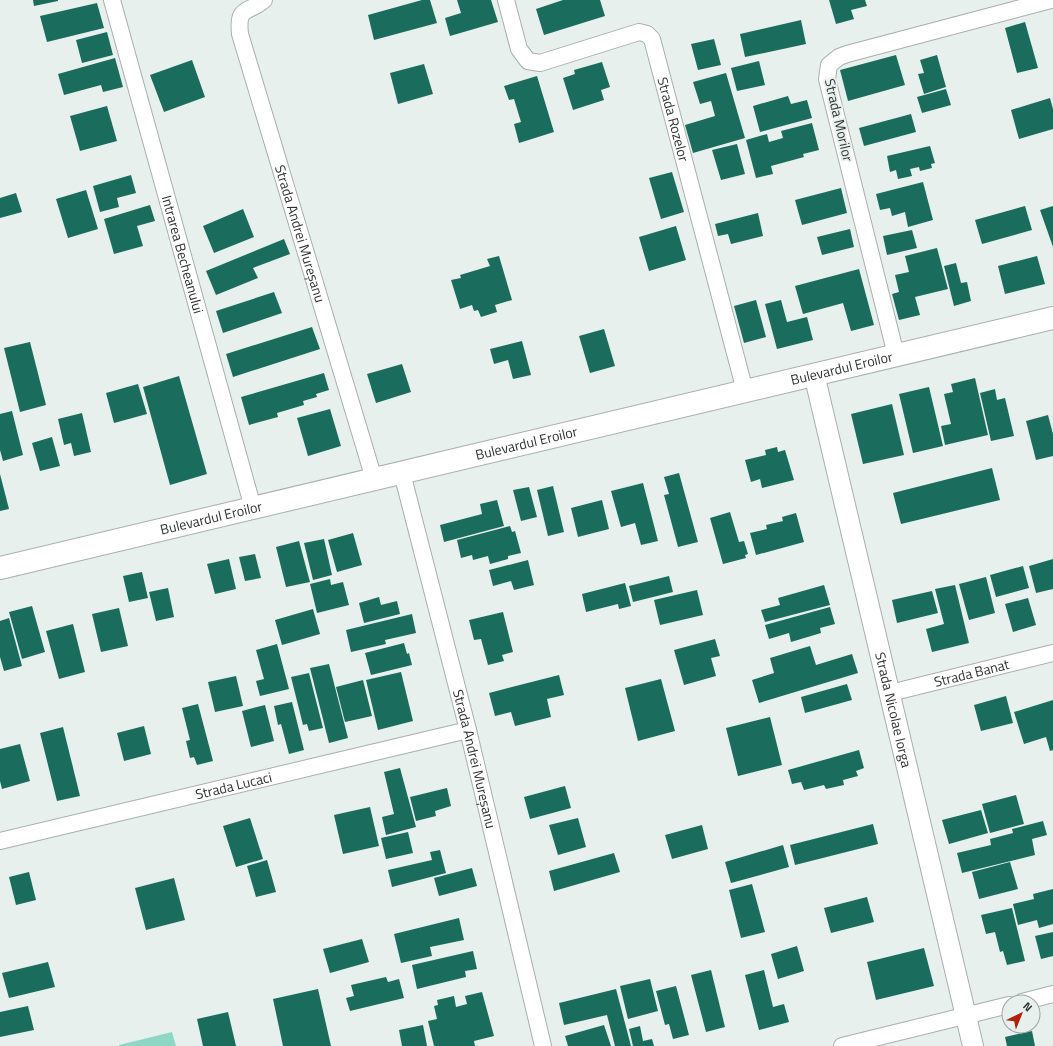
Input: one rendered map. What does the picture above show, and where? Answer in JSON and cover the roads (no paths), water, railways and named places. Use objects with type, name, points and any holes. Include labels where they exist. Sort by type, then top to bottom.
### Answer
[{"type":"main road","name":"Bulevardul Eroilor","points":[[0,568],[1053,318]]},
{"type":"street","name":"Intrarea Becheanului","points":[[112,0],[253,508]]},
{"type":"street","name":"Strada Andrei Mureșanu","points":[[264,0],[244,10],[238,22],[240,34],[374,479]]},
{"type":"street","name":"Strada Rozelor","points":[[506,0],[519,50],[528,61],[540,63],[639,32],[647,34],[652,39],[745,391]]},
{"type":"street","name":"Strada Morilor","points":[[896,355],[827,79],[829,65],[839,57],[847,54],[1051,0]]},
{"type":"street","name":"Strada Nicolae Iorga","points":[[814,374],[973,1046]]},
{"type":"street","name":"Strada Andrei Mureșanu","points":[[402,473],[468,730],[543,1046]]},
{"type":"street","name":"Strada Banat","points":[[890,693],[1053,653]]},
{"type":"street","name":"Strada Lucaci","points":[[0,841],[468,730]]},
{"type":"street","points":[[1041,997],[1053,994]]},
{"type":"street","points":[[842,1046],[1001,1007]]}]
